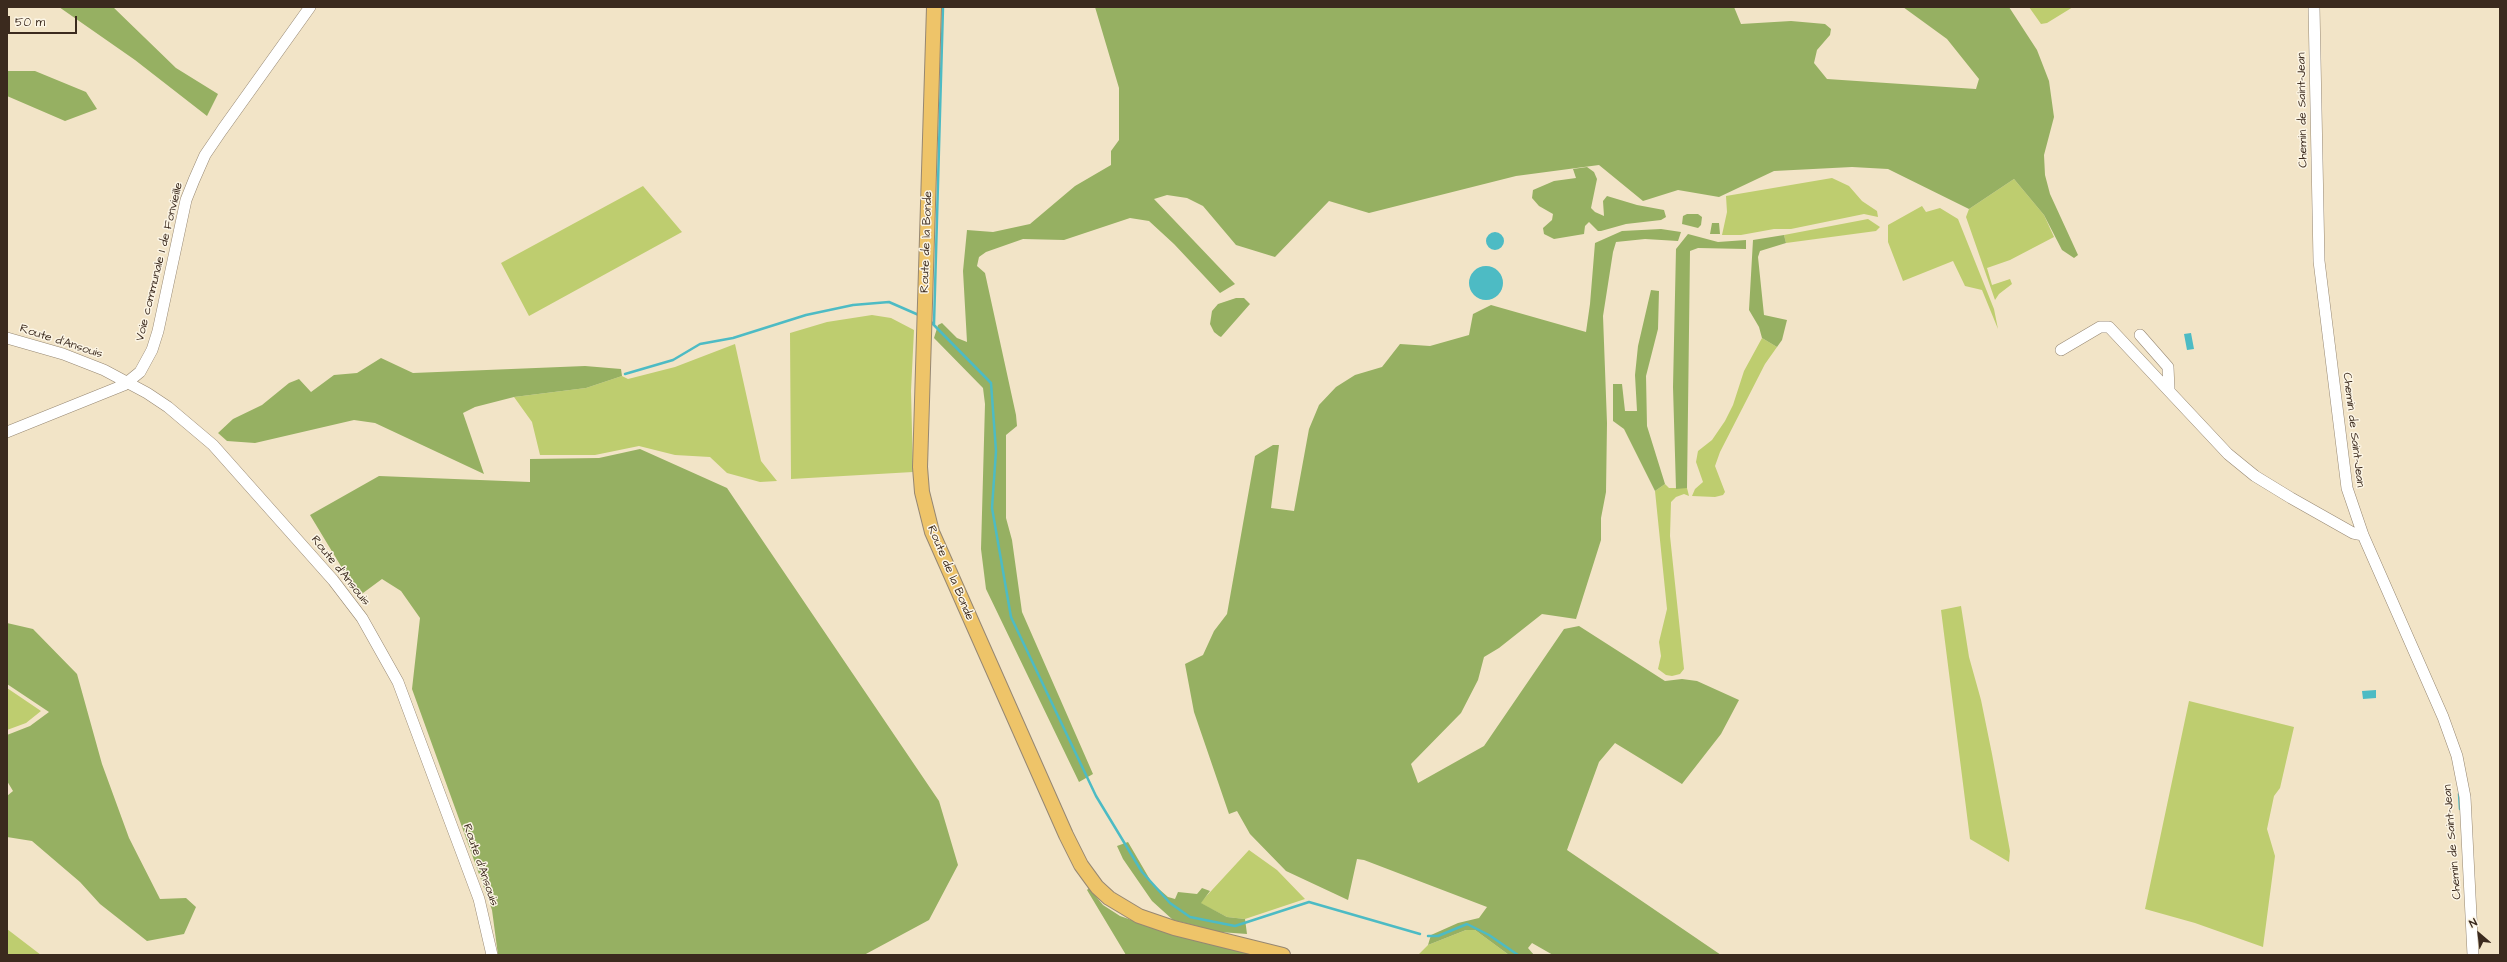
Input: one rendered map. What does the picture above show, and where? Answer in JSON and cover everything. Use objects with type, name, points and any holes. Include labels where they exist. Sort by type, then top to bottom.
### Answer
[{"type":"main road","name":"Route de la Bonde","points":[[934,7],[920,467],[926,512],[941,557],[1081,865],[1097,887],[1109,898],[1139,916],[1174,928],[1283,955]]},
{"type":"street","name":"Voie communale 1 de Fonvieille","points":[[128,383],[140,372],[152,350],[158,331],[186,200],[205,155],[255,80],[310,7]]},
{"type":"street","name":"Chemin de Saint-Jean","points":[[2314,7],[2319,261],[2347,488],[2363,535],[2444,717],[2457,756],[2465,803],[2473,955]]},
{"type":"street","points":[[2061,350],[2100,327],[2109,327],[2169,389],[2212,437],[2255,476],[2353,534],[2363,535]]},
{"type":"street","points":[[2140,336],[2168,367],[2169,389]]},
{"type":"street","name":"Route d'Ansouis","points":[[7,338],[70,357],[128,383],[168,407],[213,446],[334,580],[362,618],[398,682],[479,899],[492,955]]},
{"type":"street","points":[[7,432],[46,418],[128,383]]},
{"type":"green space","points":[[59,7],[113,7],[176,68],[218,94],[207,116],[135,60]]},
{"type":"green space","points":[[1095,7],[1734,7],[1741,24],[1791,21],[1825,24],[1831,29],[1830,35],[1817,50],[1814,63],[1827,79],[1976,89],[1979,79],[1947,39],[1903,7],[2009,7],[2037,50],[2049,81],[2054,117],[2044,155],[2045,175],[2050,194],[2078,255],[2074,258],[2062,250],[2044,215],[2014,179],[1969,209],[1888,169],[1852,167],[1774,171],[1719,197],[1678,190],[1643,201],[1599,165],[1516,176],[1369,213],[1329,201],[1275,257],[1236,245],[1203,206],[1187,198],[1167,195],[1154,199],[1235,284],[1220,293],[1174,244],[1149,221],[1130,218],[1064,240],[1023,239],[986,252],[979,257],[977,266],[985,273],[1016,415],[1017,426],[1006,435],[1006,518],[1012,540],[1022,612],[1093,774],[1079,782],[986,589],[981,549],[985,404],[983,388],[934,338],[938,325],[942,323],[957,338],[967,342],[963,271],[967,230],[993,232],[1030,224],[1075,186],[1111,165],[1111,151],[1119,140],[1119,88]]},
{"type":"green space","points":[[2029,7],[2073,7],[2047,23],[2041,24]]},
{"type":"green space","points":[[7,71],[35,71],[86,92],[97,109],[65,121],[7,96]]},
{"type":"green space","points":[[1587,167],[1594,172],[1597,179],[1591,208],[1595,212],[1604,216],[1603,201],[1607,196],[1637,205],[1664,210],[1666,217],[1661,220],[1626,224],[1601,231],[1598,231],[1589,222],[1585,226],[1584,234],[1554,239],[1544,234],[1543,228],[1552,220],[1553,214],[1539,206],[1532,198],[1533,190],[1554,181],[1576,178],[1573,169]]},
{"type":"green space","points":[[1832,178],[1849,186],[1862,201],[1877,211],[1878,217],[1864,214],[1791,229],[1774,229],[1741,235],[1722,235],[1727,212],[1726,196]]},
{"type":"green space","points":[[2014,179],[2044,215],[2054,237],[2010,260],[1987,268],[1992,285],[2010,279],[2012,284],[1999,294],[1995,300],[1966,217],[1969,209]]},
{"type":"green space","points":[[643,186],[682,232],[529,316],[501,263]]},
{"type":"green space","points":[[1922,206],[1926,212],[1940,208],[1958,219],[1994,309],[1998,329],[1982,290],[1965,286],[1953,261],[1903,281],[1888,242],[1888,225]]},
{"type":"green space","points":[[1687,214],[1698,214],[1702,217],[1701,225],[1698,228],[1682,224],[1683,216]]},
{"type":"green space","points":[[1868,219],[1880,227],[1876,231],[1786,243],[1784,235]]},
{"type":"green space","points":[[1712,223],[1719,223],[1720,234],[1710,234]]},
{"type":"green space","points":[[1661,229],[1681,232],[1678,241],[1645,239],[1616,242],[1613,252],[1603,316],[1607,423],[1606,492],[1601,518],[1601,540],[1576,619],[1542,614],[1499,648],[1484,657],[1478,680],[1461,713],[1411,764],[1418,783],[1484,746],[1564,629],[1579,626],[1665,681],[1682,679],[1697,681],[1739,700],[1721,734],[1682,784],[1615,743],[1599,762],[1567,850],[1721,955],[1553,955],[1532,943],[1528,948],[1534,955],[1509,955],[1475,930],[1466,930],[1428,945],[1431,935],[1458,923],[1479,918],[1487,907],[1364,860],[1357,859],[1348,900],[1286,871],[1250,834],[1237,811],[1229,814],[1194,712],[1185,664],[1203,655],[1214,631],[1227,614],[1255,456],[1273,445],[1279,445],[1271,508],[1294,511],[1309,429],[1319,405],[1336,387],[1355,375],[1382,367],[1400,344],[1430,346],[1469,335],[1473,314],[1491,305],[1586,332],[1595,243],[1622,231]]},
{"type":"green space","points":[[1688,234],[1718,242],[1746,240],[1746,249],[1698,248],[1690,251],[1687,488],[1676,489],[1673,387],[1676,249]]},
{"type":"green space","points":[[1784,235],[1786,243],[1760,251],[1758,257],[1764,315],[1787,320],[1782,340],[1777,347],[1762,338],[1759,327],[1749,310],[1753,240]]},
{"type":"green space","points":[[1651,290],[1659,291],[1658,329],[1646,376],[1647,426],[1665,484],[1655,491],[1624,429],[1613,421],[1613,384],[1622,384],[1625,411],[1637,411],[1635,375],[1638,346]]},
{"type":"green space","points":[[1236,298],[1244,298],[1250,304],[1221,337],[1214,332],[1210,324],[1212,311],[1218,304]]},
{"type":"green space","points":[[872,315],[891,318],[914,330],[911,391],[913,472],[791,479],[790,333],[827,322]]},
{"type":"green space","points":[[1762,338],[1777,347],[1765,364],[1720,452],[1715,466],[1725,492],[1723,495],[1715,497],[1692,496],[1695,489],[1703,482],[1696,462],[1698,451],[1712,440],[1725,421],[1733,405],[1744,371]]},
{"type":"green space","points":[[735,344],[761,461],[777,481],[760,482],[727,473],[710,457],[675,455],[639,446],[595,455],[540,455],[532,422],[514,397],[586,388],[622,376],[628,379],[675,367]]},
{"type":"green space","points":[[381,358],[413,373],[585,366],[621,369],[622,376],[586,388],[514,397],[475,407],[463,413],[484,474],[375,423],[354,420],[255,443],[227,441],[218,433],[233,419],[262,405],[289,383],[299,379],[311,392],[334,375],[357,373]]},
{"type":"green space","points":[[640,449],[727,488],[939,801],[958,865],[929,920],[864,955],[498,955],[492,910],[412,689],[420,618],[401,591],[382,579],[359,596],[310,515],[379,476],[530,482],[530,459],[599,458]]},
{"type":"green space","points":[[1665,484],[1669,488],[1687,488],[1689,496],[1684,494],[1676,497],[1671,502],[1670,536],[1684,669],[1680,674],[1672,676],[1666,675],[1658,669],[1661,656],[1659,642],[1667,609],[1655,491]]},
{"type":"green space","points":[[1961,606],[1969,657],[1981,700],[1992,754],[2010,851],[2009,862],[1970,839],[1941,610]]},
{"type":"green space","points":[[7,623],[33,629],[77,674],[102,764],[129,838],[160,899],[186,898],[196,907],[184,934],[147,941],[100,904],[80,882],[32,841],[7,837],[7,796],[13,791],[7,781],[7,735],[30,726],[49,712],[7,684]]},
{"type":"green space","points":[[7,688],[41,711],[26,723],[7,730]]},
{"type":"green space","points":[[2189,701],[2294,727],[2280,788],[2274,796],[2267,829],[2275,856],[2263,947],[2195,923],[2145,909]]},
{"type":"green space","points":[[1128,842],[1152,883],[1168,897],[1175,899],[1178,892],[1197,894],[1202,888],[1210,891],[1201,903],[1227,917],[1245,919],[1247,934],[1220,932],[1173,920],[1152,901],[1123,859],[1117,846]]},
{"type":"green space","points":[[1249,850],[1277,870],[1305,899],[1245,919],[1227,917],[1200,903]]},
{"type":"green space","points":[[1089,888],[1103,905],[1120,916],[1146,925],[1261,955],[1126,955],[1087,890]]},
{"type":"green space","points":[[7,929],[41,955],[7,955]]},
{"type":"green space","points":[[1466,930],[1475,930],[1509,955],[1418,955],[1428,945]]},
{"type":"water","points":[[1491,232],[1499,232],[1504,237],[1502,248],[1499,250],[1491,250],[1486,245],[1486,237]]},
{"type":"water","points":[[1489,266],[1498,271],[1502,276],[1502,290],[1498,295],[1493,299],[1483,300],[1479,299],[1470,290],[1469,280],[1470,276],[1479,267]]},
{"type":"water","points":[[2191,333],[2194,349],[2187,350],[2184,334]]},
{"type":"water","points":[[2376,690],[2376,698],[2363,699],[2362,691]]},
{"type":"waterway","points":[[934,324],[943,7]]},
{"type":"waterway","points":[[625,374],[673,360],[700,344],[733,338],[806,315],[853,305],[889,302],[921,316]]},
{"type":"waterway","points":[[930,321],[991,383],[996,451],[992,508],[1011,617],[1096,796],[1142,872],[1170,903],[1190,917],[1235,926],[1309,902],[1420,934]]},
{"type":"waterway","points":[[2459,794],[2460,809]]},
{"type":"waterway","points":[[1428,936],[1438,936],[1467,924],[1489,935],[1518,955]]}]
